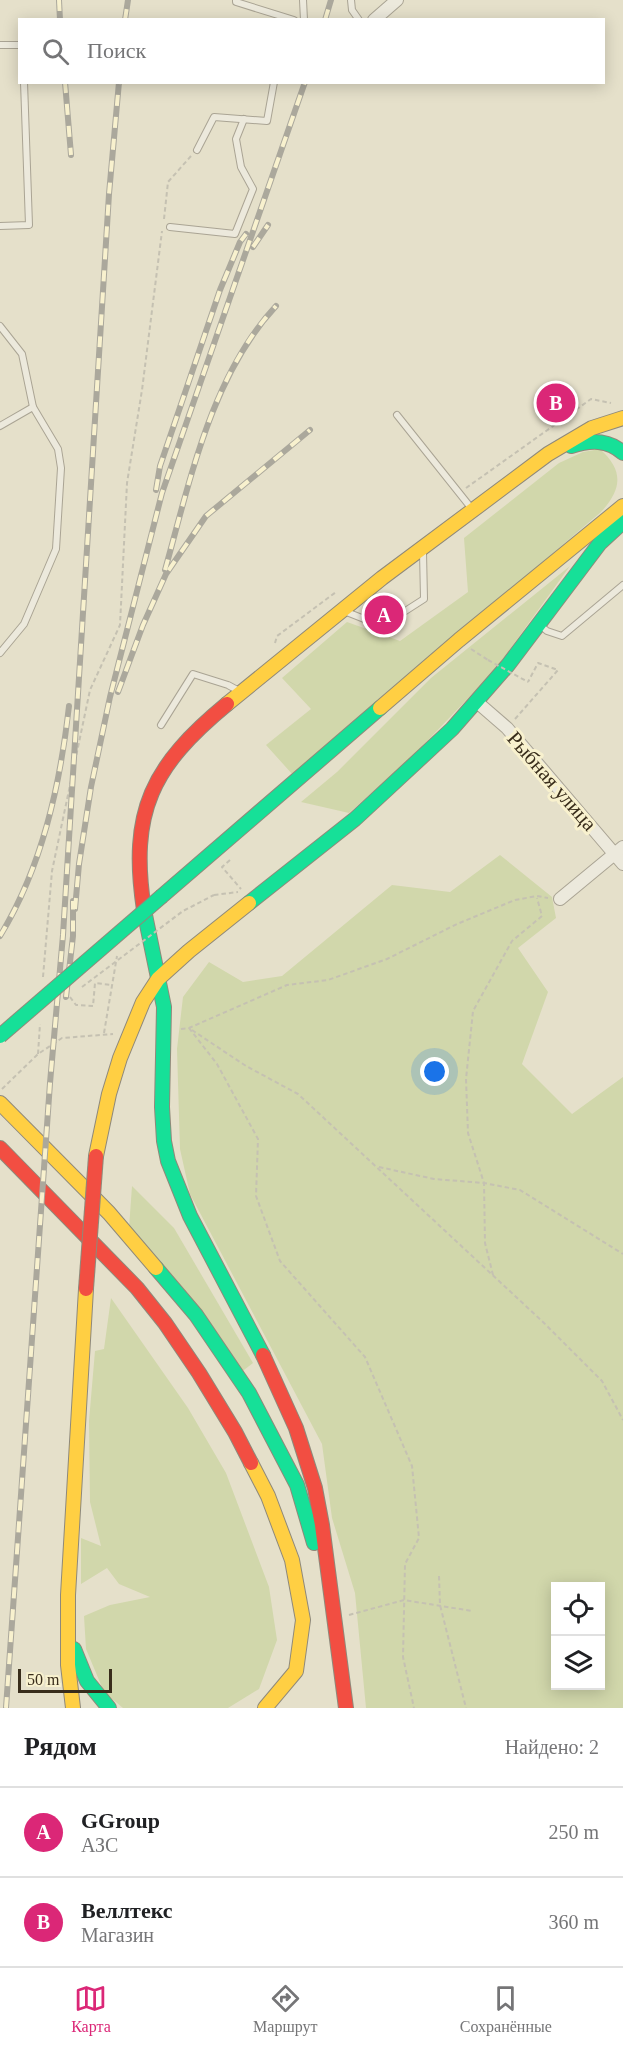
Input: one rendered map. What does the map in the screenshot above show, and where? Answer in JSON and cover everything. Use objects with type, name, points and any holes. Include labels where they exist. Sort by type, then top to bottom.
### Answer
[{"type":"main road","points":[[346,1708],[342,1665],[318,1503],[304,1449],[269,1367],[186,1208],[168,1161],[162,1078],[164,1002],[138,872],[147,806],[157,778],[167,763],[205,723],[341,609],[423,546],[575,436],[606,422],[623,418]]},
{"type":"main road","points":[[549,454],[576,444],[599,441],[613,444],[623,453]]},
{"type":"main road","points":[[598,525],[623,499]]},
{"type":"main road","points":[[0,1036],[459,640],[623,506]]},
{"type":"main road","points":[[73,1708],[68,1665],[69,1551],[96,1156],[109,1094],[120,1058],[143,1002],[158,979],[189,951],[355,819],[418,762],[477,702],[600,543],[623,522]]},
{"type":"main road","points":[[0,1103],[109,1213],[196,1315],[249,1393],[297,1485],[333,1613]]},
{"type":"main road","points":[[0,1148],[136,1287],[169,1329],[200,1372],[226,1415],[273,1508],[296,1572],[302,1602],[303,1629],[300,1656],[294,1672],[278,1696],[265,1708]]},
{"type":"main road","points":[[68,1611],[74,1651],[81,1671],[95,1693],[109,1708]]},
{"type":"street","points":[[376,18],[397,0]]},
{"type":"street","name":"Рыбная улица","points":[[477,702],[507,728],[620,855]]},
{"type":"street","points":[[560,899],[620,855]]},
{"type":"lane","points":[[236,0],[236,2],[288,18]]},
{"type":"lane","points":[[303,0],[304,18]]},
{"type":"lane","points":[[351,0],[352,10],[358,18]]},
{"type":"lane","points":[[0,45],[18,45]]},
{"type":"lane","points":[[0,226],[29,225],[24,84]]},
{"type":"lane","points":[[197,150],[214,117],[267,121],[274,84]]},
{"type":"lane","points":[[170,227],[235,234],[254,189],[242,167],[236,139],[244,119]]},
{"type":"lane","points":[[0,326],[22,354],[33,407],[58,449],[61,468],[56,549],[24,624],[0,653]]},
{"type":"lane","points":[[0,426],[33,407]]},
{"type":"lane","points":[[397,415],[472,510]]},
{"type":"lane","points":[[341,609],[382,626],[424,599],[423,546]]},
{"type":"lane","points":[[538,623],[547,631],[562,636],[623,585]]},
{"type":"lane","points":[[161,725],[193,674],[242,692]]},
{"type":"path","points":[[42,987],[52,871],[90,690],[120,625],[127,483],[142,390],[168,182],[197,150]]},
{"type":"path","points":[[463,497],[467,486],[591,399],[612,404]]},
{"type":"path","points":[[274,645],[277,636],[342,588]]},
{"type":"path","points":[[488,660],[528,682],[538,663],[558,670],[507,728]]},
{"type":"path","points":[[78,990],[183,911],[214,895],[243,891],[222,867]]},
{"type":"path","points":[[493,1275],[485,1243],[484,1183],[468,1132],[466,1079],[473,1011],[513,941],[542,915],[537,897]]},
{"type":"path","points":[[189,1028],[287,985],[328,980],[387,959],[457,924],[515,900],[537,897],[560,899]]},
{"type":"path","points":[[104,1033],[118,953]]},
{"type":"path","points":[[62,983],[76,1005],[93,1006],[95,983],[112,984]]},
{"type":"path","points":[[38,1054],[40,1020]]},
{"type":"path","points":[[189,1028],[246,1066],[298,1095],[493,1275],[602,1381],[623,1420]]},
{"type":"path","points":[[189,1028],[217,1064],[258,1139],[256,1196],[280,1261],[365,1357],[411,1466],[419,1538],[405,1564],[403,1657],[414,1708]]},
{"type":"path","points":[[0,1090],[38,1054],[62,1038],[81,1036]]},
{"type":"path","points":[[377,1167],[434,1179],[484,1183],[520,1190],[623,1254]]},
{"type":"path","points":[[438,1576],[440,1605],[466,1708]]},
{"type":"path","points":[[333,1613],[404,1600],[472,1611]]},
{"type":"green space","points":[[600,449],[613,464],[617,479],[613,495],[601,512],[293,775],[266,745],[311,709],[282,678],[347,622],[400,641],[468,592],[464,538],[559,463],[583,452]]},
{"type":"green space","points":[[570,566],[494,671],[411,758],[349,813],[301,802],[337,772],[431,678]]},
{"type":"green space","points":[[500,855],[552,897],[556,918],[518,948],[548,992],[522,1064],[572,1114],[623,1077],[623,1708],[366,1708],[355,1593],[332,1518],[322,1444],[190,1194],[180,1149],[177,1049],[183,997],[209,962],[243,982],[282,976],[392,885],[450,892]]},
{"type":"green space","points":[[132,1186],[174,1228],[253,1363],[240,1373],[129,1228]]},
{"type":"green space","points":[[111,1298],[188,1408],[226,1473],[269,1587],[277,1640],[259,1689],[228,1708],[123,1708],[104,1692],[86,1649],[84,1616],[110,1605],[150,1597],[119,1584],[107,1568],[81,1584],[81,1538],[101,1546],[90,1502],[89,1421],[95,1351],[104,1349]]},
{"type":"railway","points":[[59,0],[60,18]]},
{"type":"railway","points":[[125,18],[128,0]]},
{"type":"railway","points":[[326,18],[331,0]]},
{"type":"railway","points":[[65,84],[71,155]]},
{"type":"railway","points":[[6,1708],[50,1083],[63,935],[109,194],[119,84]]},
{"type":"railway","points":[[75,909],[79,864],[91,787],[110,697],[162,493],[304,84]]},
{"type":"railway","points":[[253,247],[268,225]]},
{"type":"railway","points":[[156,490],[160,466],[220,290],[240,242],[246,234]]},
{"type":"railway","points":[[165,570],[194,466],[219,397],[235,364],[254,334],[276,306]]},
{"type":"railway","points":[[118,692],[143,625],[166,574],[206,516],[310,430]]},
{"type":"railway","points":[[0,936],[27,882],[47,825],[60,766],[69,706]]},
{"type":"railway","points":[[66,997],[73,936],[73,901]]},
{"type":"traffic: fast","points":[[571,446],[599,442],[611,445],[623,453]]},
{"type":"traffic: fast","points":[[249,903],[355,819],[452,729],[508,665],[600,543],[623,522]]},
{"type":"traffic: fast","points":[[162,896],[380,708]]},
{"type":"traffic: fast","points":[[0,1036],[162,896]]},
{"type":"traffic: fast","points":[[144,910],[164,1007],[162,1107],[168,1161],[190,1216],[263,1355]]},
{"type":"traffic: fast","points":[[156,1268],[196,1315],[249,1393],[297,1485],[314,1543]]},
{"type":"traffic: fast","points":[[74,1649],[87,1681],[109,1708]]},
{"type":"traffic: slow","points":[[227,704],[382,578],[548,454],[592,428],[623,418]]},
{"type":"traffic: slow","points":[[380,708],[623,506]]},
{"type":"traffic: slow","points":[[96,1156],[109,1094],[120,1058],[143,1002],[158,979],[249,903]]},
{"type":"traffic: slow","points":[[0,1103],[109,1213],[156,1268]]},
{"type":"traffic: slow","points":[[73,1708],[68,1665],[68,1595],[86,1289]]},
{"type":"traffic: slow","points":[[251,1463],[268,1496],[292,1560],[303,1620],[296,1671],[265,1708]]},
{"type":"traffic: jam","points":[[144,910],[140,875],[140,845],[144,818],[152,793],[164,770],[180,748],[227,704]]},
{"type":"traffic: jam","points":[[0,1148],[137,1288],[165,1323],[199,1373],[251,1463]]},
{"type":"traffic: jam","points":[[86,1289],[96,1156]]},
{"type":"traffic: jam","points":[[263,1355],[296,1428],[315,1488],[346,1708]]},
{"type":"place","name":"Веллтекс","points":[[556,403]]},
{"type":"place","name":"GGroup","points":[[384,615]]}]
